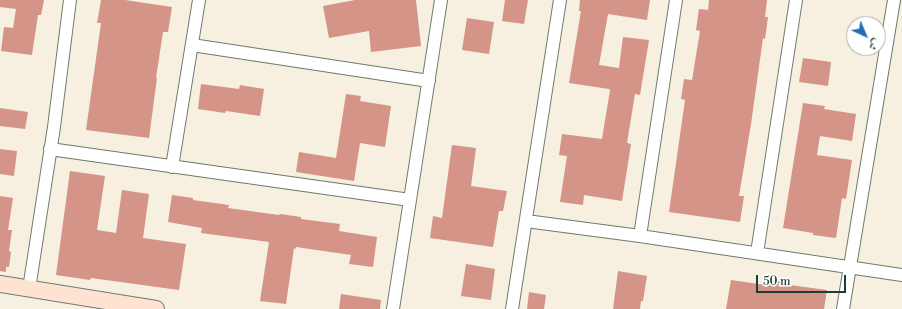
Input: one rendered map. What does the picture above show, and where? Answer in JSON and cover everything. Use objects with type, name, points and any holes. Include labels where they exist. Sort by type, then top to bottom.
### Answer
[{"type":"main road","points":[[0,284],[156,309]]},
{"type":"street","points":[[29,289],[70,0]]},
{"type":"street","points":[[172,167],[199,0]]},
{"type":"street","points":[[393,309],[441,0]]},
{"type":"street","points":[[512,309],[560,0]]},
{"type":"street","points":[[640,236],[676,0]]},
{"type":"street","points":[[757,253],[796,0]]},
{"type":"street","points":[[843,309],[894,0]]},
{"type":"street","points":[[897,0],[902,1]]},
{"type":"street","points":[[192,45],[429,80]]},
{"type":"street","points":[[50,149],[410,200]]},
{"type":"street","points":[[526,221],[640,236],[902,275]]},
{"type":"building","points":[[0,0],[44,0],[41,15],[38,15],[32,55],[1,51],[4,27],[13,28],[16,9],[0,7]]},
{"type":"building","points":[[101,0],[125,0],[172,7],[168,32],[163,32],[149,138],[86,130],[101,23],[97,23]]},
{"type":"building","points":[[355,0],[416,0],[421,46],[371,52],[369,31],[329,38],[323,6]]},
{"type":"building","points":[[505,0],[528,0],[524,24],[502,21]]},
{"type":"building","points":[[580,0],[650,0],[647,20],[608,14],[599,65],[619,68],[623,37],[649,40],[640,95],[635,94],[627,143],[631,144],[622,201],[584,195],[583,205],[560,202],[567,156],[559,155],[562,134],[602,139],[610,90],[569,83],[581,11],[579,11]]},
{"type":"building","points":[[709,0],[767,0],[765,17],[768,17],[765,39],[763,38],[739,196],[744,196],[740,222],[669,212],[685,100],[681,99],[684,79],[692,80],[700,31],[696,30],[699,9],[708,10]]},
{"type":"building","points":[[467,18],[494,22],[489,54],[462,50]]},
{"type":"building","points":[[803,58],[831,62],[828,86],[799,82]]},
{"type":"building","points":[[201,84],[239,89],[240,85],[264,89],[260,116],[198,109]]},
{"type":"building","points":[[346,94],[361,96],[360,101],[391,106],[385,147],[360,143],[354,181],[296,172],[299,152],[336,158]]},
{"type":"building","points":[[803,103],[825,106],[824,109],[856,114],[852,141],[820,136],[817,155],[852,160],[846,199],[842,198],[836,238],[813,235],[813,233],[783,228]]},
{"type":"building","points":[[0,108],[28,112],[25,129],[0,126]]},
{"type":"building","points":[[452,145],[476,148],[471,186],[507,191],[503,211],[499,211],[493,247],[430,238],[433,216],[442,218]]},
{"type":"building","points":[[0,149],[17,151],[14,176],[0,174]]},
{"type":"building","points":[[70,171],[105,176],[97,230],[116,233],[122,190],[149,194],[143,238],[186,244],[179,290],[91,278],[90,280],[56,275]]},
{"type":"building","points":[[172,195],[193,198],[193,200],[229,205],[228,208],[301,217],[301,219],[340,224],[339,231],[377,237],[373,267],[349,264],[351,255],[296,247],[296,249],[294,248],[286,304],[260,301],[269,242],[201,233],[202,228],[168,222]]},
{"type":"building","points":[[0,196],[13,198],[8,230],[12,230],[9,251],[11,252],[9,267],[6,267],[6,272],[0,271]]},
{"type":"building","points":[[466,264],[495,269],[491,300],[461,296]]},
{"type":"building","points":[[618,271],[647,276],[643,301],[641,301],[640,309],[613,309]]},
{"type":"building","points":[[767,279],[791,283],[790,285],[827,290],[824,309],[726,309],[731,280],[766,285]]},
{"type":"building","points":[[529,292],[546,295],[544,309],[527,309]]},
{"type":"building","points":[[341,294],[381,300],[380,309],[339,309]]}]
